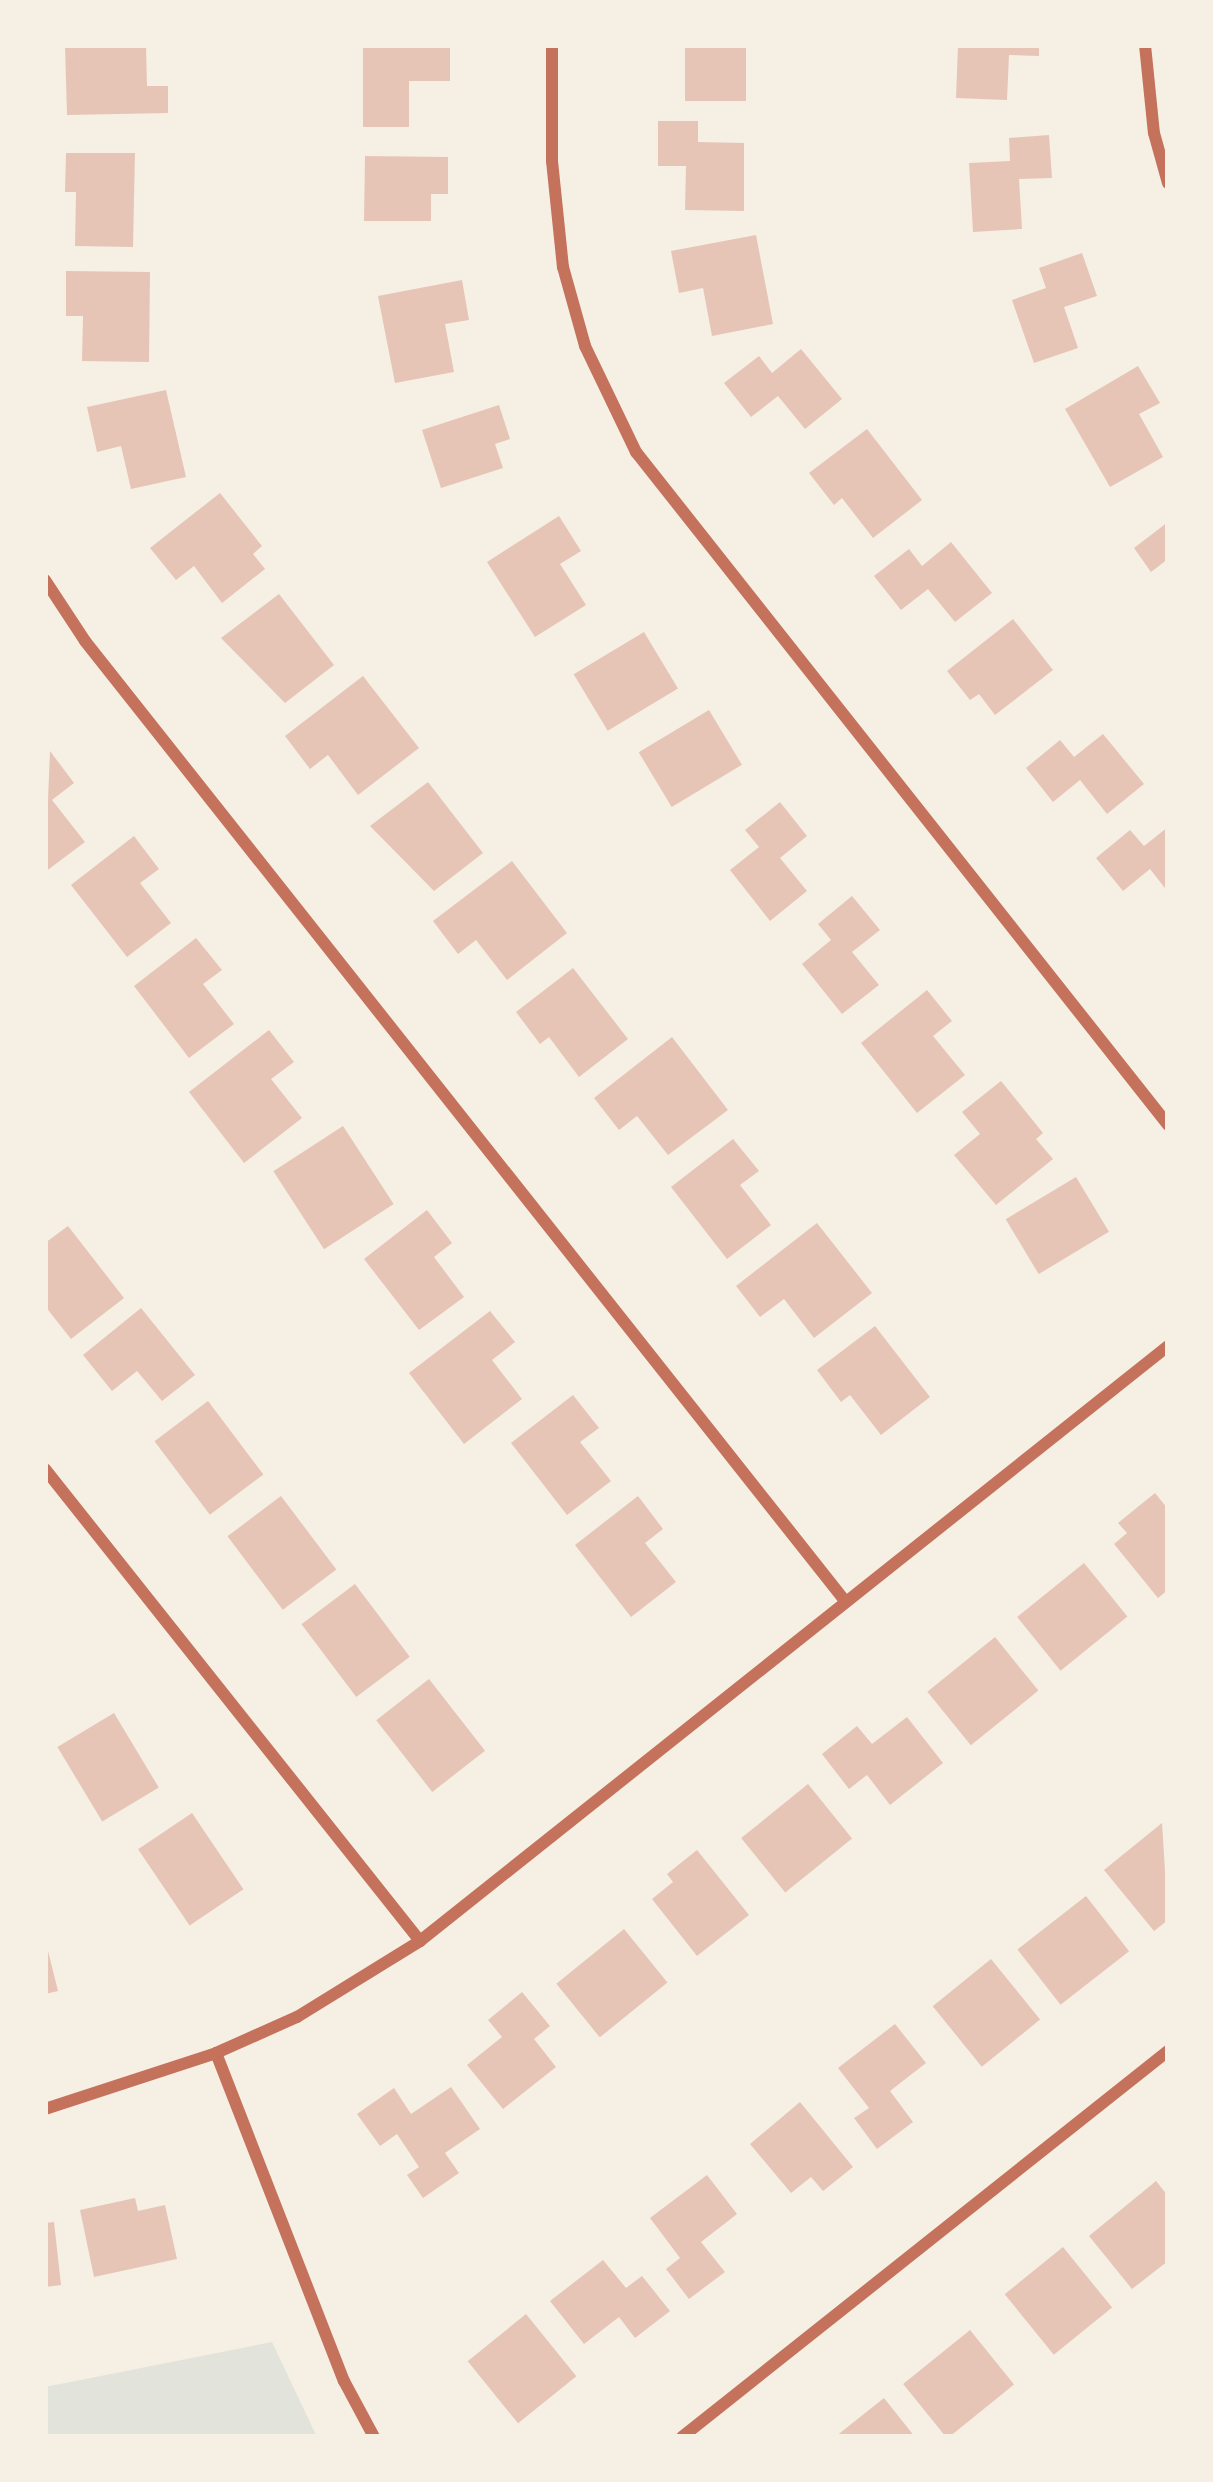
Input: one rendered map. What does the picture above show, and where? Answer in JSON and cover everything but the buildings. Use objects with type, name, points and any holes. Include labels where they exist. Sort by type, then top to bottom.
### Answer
[{"type":"street","points":[[552,45],[552,161],[563,267],[585,346],[636,452],[1168,1126]]},
{"type":"street","points":[[1145,45],[1168,183]]},
{"type":"street","points":[[45,580],[85,641],[845,1601]]},
{"type":"street","points":[[45,2109],[216,2053],[297,2017],[420,1941],[1168,1346]]},
{"type":"street","points":[[47,1476],[420,1941]]},
{"type":"street","points":[[682,2437],[1168,2051]]},
{"type":"street","points":[[216,2053],[344,2381],[374,2437]]},
{"type":"shaded area","points":[[272,2342],[317,2437],[45,2437],[45,2387]]}]
